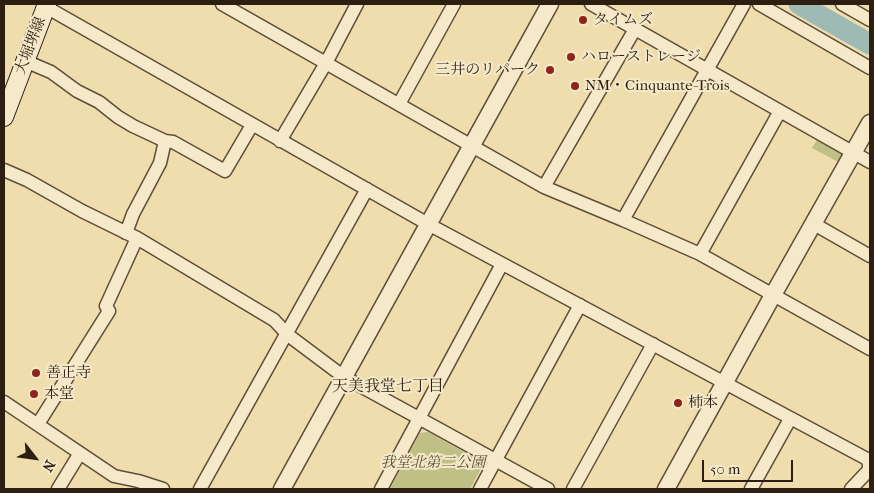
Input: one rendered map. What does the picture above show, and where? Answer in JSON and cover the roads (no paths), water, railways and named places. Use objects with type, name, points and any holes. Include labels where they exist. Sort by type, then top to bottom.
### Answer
[{"type":"main road","name":"大堀堺線","points":[[4,117],[47,6]]},
{"type":"street","points":[[222,4],[544,187],[700,254],[870,349]]},
{"type":"street","points":[[280,141],[326,63],[357,4]]},
{"type":"street","points":[[399,104],[454,4]]},
{"type":"street","points":[[282,489],[550,4]]},
{"type":"street","points":[[591,4],[870,162]]},
{"type":"street","points":[[623,220],[744,4]]},
{"type":"street","points":[[759,4],[870,68]]},
{"type":"street","points":[[842,4],[870,20]]},
{"type":"street","points":[[47,6],[428,224],[866,459],[869,464],[868,470],[851,489]]},
{"type":"street","points":[[544,187],[635,29]]},
{"type":"street","points":[[25,61],[51,72],[76,91],[99,102],[118,117],[165,141],[173,142],[225,171],[252,125]]},
{"type":"street","points":[[700,254],[780,111]]},
{"type":"street","points":[[666,489],[870,123]]},
{"type":"street","points":[[38,424],[109,311],[106,306],[132,236],[133,214],[160,162],[165,141]]},
{"type":"street","points":[[4,170],[27,180],[82,212],[132,236],[274,320],[288,335],[344,377],[548,489]]},
{"type":"street","points":[[200,489],[288,335],[367,190]]},
{"type":"street","points":[[814,224],[870,256]]},
{"type":"street","points":[[381,489],[502,264]]},
{"type":"street","points":[[480,489],[580,305]]},
{"type":"street","points":[[574,489],[653,344]]},
{"type":"street","points":[[6,407],[38,424],[114,476],[163,489]]},
{"type":"street","points":[[751,489],[790,419]]},
{"type":"street","points":[[58,489],[80,453]]},
{"type":"waterway","points":[[799,4],[870,44]]},
{"type":"place","name":"タイムズ","points":[[583,20]]},
{"type":"place","name":"ハローストレージ","points":[[571,57]]},
{"type":"place","name":"三井のリパーク","points":[[550,70]]},
{"type":"place","name":"NM・Cinquante-Trois","points":[[575,86]]},
{"type":"place","name":"善正寺","points":[[36,373]]},
{"type":"place","name":"本堂","points":[[34,394]]},
{"type":"place","name":"柿本","points":[[678,403]]},
{"type":"district","name":"天美我堂七丁目","points":[[388,387]]},
{"type":"park label","name":"我堂北第二公園","points":[[433,463]]}]
